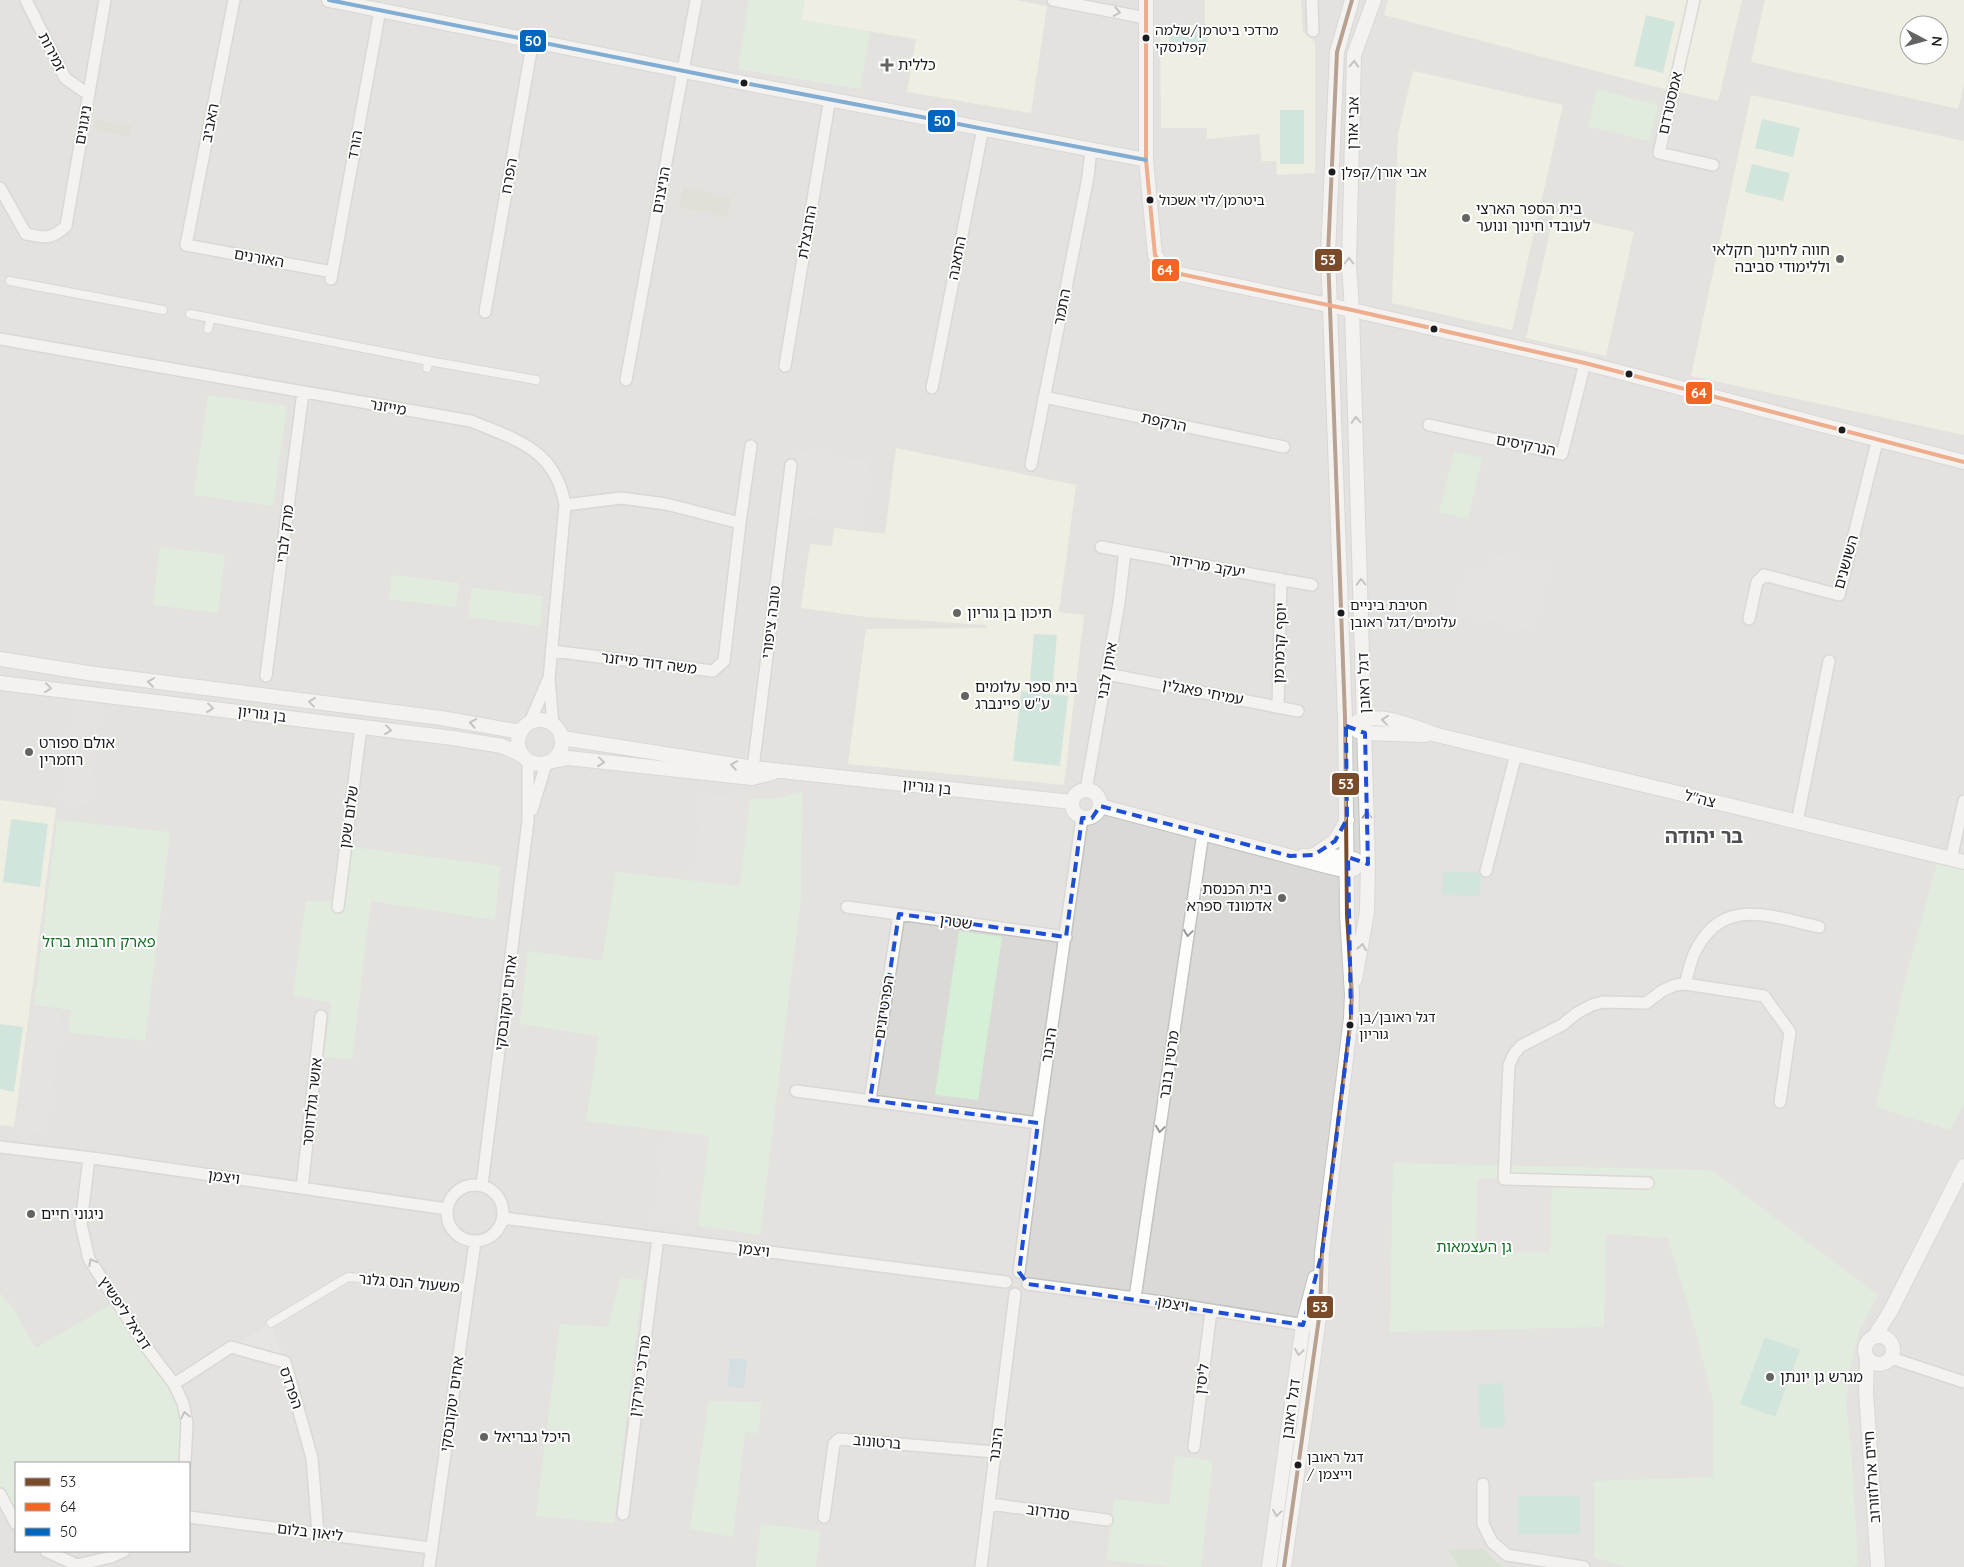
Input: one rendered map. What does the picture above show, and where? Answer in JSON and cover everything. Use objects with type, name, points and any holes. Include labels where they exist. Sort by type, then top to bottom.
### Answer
[{"type":"street","name":"זמירות","points":[[26,0],[65,78],[88,95]]},
{"type":"street","name":"ניגונים","points":[[0,188],[26,234],[44,238],[56,235],[66,226],[105,0]]},
{"type":"street","name":"האביב","points":[[186,245],[234,0]]},
{"type":"street","points":[[329,0],[683,69],[739,82],[1146,160]]},
{"type":"street","name":"הניצנים","points":[[626,380],[696,0]]},
{"type":"street","points":[[1053,0],[1146,18]]},
{"type":"street","points":[[1146,0],[1146,160],[1155,255],[1166,271],[1352,310],[1584,363],[1878,438],[1964,462]]},
{"type":"street","points":[[1312,0],[1313,32]]},
{"type":"street","name":"אבי אורן","points":[[1331,306],[1328,254],[1337,52],[1352,0]]},
{"type":"street","name":"אבי אורן","points":[[1352,310],[1349,265],[1354,55],[1374,0]]},
{"type":"street","name":"אמסטרדם","points":[[1694,0],[1659,153],[1713,165]]},
{"type":"street","name":"הורד","points":[[331,276],[380,10]]},
{"type":"street","name":"הפרח","points":[[485,312],[533,40]]},
{"type":"street","name":"החבצלת","points":[[784,366],[830,98]]},
{"type":"street","name":"התאנה","points":[[932,388],[983,128]]},
{"type":"street","name":"התמר","points":[[1031,465],[1088,177],[1091,149]]},
{"type":"street","name":"האורנים","points":[[186,245],[331,276]]},
{"type":"street","points":[[10,281],[163,310]]},
{"type":"street","name":"דגל ראובן","points":[[1284,1567],[1318,1328],[1322,1254],[1351,1018],[1352,994],[1348,915],[1346,726],[1331,306]]},
{"type":"street","name":"דגל ראובן","points":[[1352,310],[1368,864],[1367,912],[1352,994]]},
{"type":"street","points":[[190,314],[428,364],[536,380]]},
{"type":"street","points":[[208,329],[211,318]]},
{"type":"street","name":"מייזנר","points":[[0,339],[471,421],[519,441],[541,454],[562,491],[564,505],[549,679],[553,724]]},
{"type":"street","name":"הנרקיסים","points":[[1429,425],[1562,454],[1584,363]]},
{"type":"street","name":"מרק לברי","points":[[266,676],[303,392]]},
{"type":"street","name":"הרקפת","points":[[1044,397],[1284,446]]},
{"type":"street","name":"השושנים","points":[[1748,619],[1757,582],[1764,575],[1839,596],[1878,438]]},
{"type":"street","name":"משה דוד מייזנר","points":[[552,651],[713,671],[724,661],[751,446]]},
{"type":"street","name":"טובה ציפורי","points":[[753,773],[791,465]]},
{"type":"street","points":[[564,505],[621,498],[666,504],[740,523]]},
{"type":"street","name":"יעקב מרידור","points":[[1102,547],[1312,585]]},
{"type":"street","name":"איתן לבני","points":[[1086,790],[1120,603],[1124,551]]},
{"type":"street","name":"יוסף קרמרמן","points":[[1278,707],[1281,579]]},
{"type":"street","name":"בן גוריון","points":[[0,659],[88,673],[526,727]]},
{"type":"street","points":[[1797,822],[1829,661]]},
{"type":"street","name":"עמיחי פאגלין","points":[[1107,674],[1298,711]]},
{"type":"street","name":"מייזנר","points":[[526,727],[549,679]]},
{"type":"street","name":"בן גוריון","points":[[0,683],[502,746],[525,758]]},
{"type":"street","name":"צה\"ל","points":[[1346,726],[1365,719],[1402,722],[1437,735],[1957,861]]},
{"type":"street","points":[[542,720],[553,724],[560,732],[562,749],[549,763],[535,764],[525,758],[518,744],[526,727],[542,720]]},
{"type":"street","name":"צה\"ל","points":[[1346,726],[1365,733],[1437,735]]},
{"type":"street","name":"שלום שמן","points":[[338,907],[362,727]]},
{"type":"street","name":"בן גוריון","points":[[562,738],[753,773]]},
{"type":"street","points":[[1486,871],[1516,754]]},
{"type":"street","name":"אחים יטקובסקי","points":[[482,1185],[528,821],[525,758]]},
{"type":"street","name":"בן גוריון","points":[[549,763],[568,758],[753,773],[782,771],[1072,802]]},
{"type":"street","name":"אחים יטקובסקי","points":[[528,821],[549,763]]},
{"type":"street","points":[[1086,790],[1095,793],[1100,806],[1099,811],[1092,818],[1082,818],[1074,812],[1072,802],[1077,794],[1086,790]]},
{"type":"street","points":[[1957,861],[1964,801]]},
{"type":"street","points":[[1100,806],[1290,856],[1348,864],[1368,864]]},
{"type":"street","name":"היבנר","points":[[1019,1272],[1038,1123],[1082,818]]},
{"type":"street","points":[[1314,855],[1335,841],[1347,819]]},
{"type":"street","name":"מרטין בובר","points":[[1135,1298],[1203,833]]},
{"type":"street","points":[[1290,856],[1314,855],[1348,864]]},
{"type":"street","name":"שטרן","points":[[847,907],[1066,937]]},
{"type":"street","points":[[1685,984],[1694,954],[1711,928],[1733,915],[1754,913],[1819,926]]},
{"type":"street","name":"הפרטיזנים","points":[[870,1100],[899,914]]},
{"type":"street","points":[[1648,1183],[1504,1179],[1509,1066],[1514,1054],[1521,1046],[1557,1028],[1577,1013],[1592,1005],[1603,1002],[1646,1003],[1675,985],[1685,984],[1764,996],[1790,1032],[1780,1102]]},
{"type":"street","name":"אושר גולדווסר","points":[[302,1188],[321,1016]]},
{"type":"street","points":[[796,1091],[1038,1123]]},
{"type":"street","name":"ויצמן","points":[[0,1147],[447,1209]]},
{"type":"street","name":"דניאל ליפשיץ","points":[[89,1158],[81,1224],[89,1259],[147,1348],[174,1384],[183,1403],[187,1423],[185,1462]]},
{"type":"street","points":[[1882,1338],[1891,1310],[1964,1166]]},
{"type":"street","points":[[482,1185],[493,1192],[499,1199],[503,1208],[503,1218],[496,1232],[489,1238],[475,1242],[458,1236],[451,1228],[447,1219],[447,1209],[451,1198],[458,1191],[467,1186],[482,1185]]},
{"type":"street","name":"ויצמן","points":[[503,1218],[1006,1282]]},
{"type":"street","name":"מרדכי מירקין","points":[[623,1514],[658,1238]]},
{"type":"street","name":"אחים יטקובסקי","points":[[429,1567],[475,1242]]},
{"type":"street","name":"דגל ראובן","points":[[1269,1567],[1303,1325],[1322,1254]]},
{"type":"street","points":[[1012,1272],[1019,1272],[1025,1275],[1028,1284],[1024,1291],[1015,1294],[1008,1289],[1006,1282],[1012,1272]]},
{"type":"street","name":"משעול הנס גלנר","points":[[271,1323],[348,1277],[469,1288]]},
{"type":"street","name":"ויצמן","points":[[1028,1284],[1135,1298],[1318,1328]]},
{"type":"street","name":"היבנר","points":[[982,1567],[1015,1294]]},
{"type":"street","name":"ליסין","points":[[1194,1447],[1211,1311]]},
{"type":"street","points":[[1879,1361],[1894,1352],[1893,1345],[1882,1338],[1869,1339],[1865,1345],[1864,1352],[1879,1361],[1964,1382]]},
{"type":"street","name":"הפרדס","points":[[174,1384],[231,1348],[285,1362],[312,1458],[318,1533]]},
{"type":"street","name":"חיים ארלוזורוב","points":[[1878,1567],[1866,1387],[1879,1361]]},
{"type":"street","name":"ברטונוב","points":[[824,1518],[834,1444],[839,1439],[995,1452]]},
{"type":"street","points":[[1483,1484],[1483,1524],[1492,1542],[1508,1554],[1584,1567]]},
{"type":"street","points":[[0,1494],[15,1522]]},
{"type":"street","name":"סנדרוב","points":[[990,1504],[1107,1520]]},
{"type":"street","name":"ליאון בלום","points":[[190,1518],[431,1548]]},
{"type":"street","points":[[48,1552],[77,1565],[111,1557],[122,1552]]},
{"type":"highlighted area","points":[[1346,726],[1365,733],[1368,864],[1348,857],[1351,1018],[1322,1253],[1303,1325],[1028,1284],[1019,1272],[1038,1123],[870,1100],[899,914],[1066,937],[1082,818],[1092,818],[1100,806],[1290,856],[1314,855],[1335,841],[1347,819]]},
{"type":"shaded area","points":[[0,0],[1964,0],[1964,1567],[0,1567]]},
{"type":"shaded area","points":[[805,0],[1015,0],[1047,6],[1031,113],[907,92],[916,39],[801,20]]},
{"type":"shaded area","points":[[1205,0],[1301,0],[1303,32],[1315,42],[1315,173],[1277,175],[1276,161],[1262,161],[1259,134],[1207,139],[1207,128],[1161,128],[1160,25],[1205,25]]},
{"type":"shaded area","points":[[1388,0],[1690,0],[1668,90],[1384,15]]},
{"type":"shaded area","points":[[1698,0],[1742,0],[1718,101],[1676,91]]},
{"type":"shaded area","points":[[1765,0],[1964,0],[1964,84],[1958,109],[1751,62]]},
{"type":"shaded area","name":"בית הספר הארצי לעובדי חינוך ונוער","points":[[1413,71],[1563,105],[1512,330],[1392,303],[1398,134]]},
{"type":"shaded area","name":"חווה לחינוך חקלאי וללימודי סביבה","points":[[1751,95],[1964,141],[1964,435],[1691,376]]},
{"type":"shaded area","points":[[95,120],[132,126],[129,136],[93,130]]},
{"type":"shaded area","points":[[683,187],[731,198],[727,217],[679,207]]},
{"type":"shaded area","points":[[1554,214],[1634,232],[1606,356],[1526,338]]},
{"type":"shaded area","name":"תיכון בן גוריון","points":[[896,448],[1076,485],[1059,612],[1084,615],[1064,785],[848,764],[866,629],[986,628],[986,625],[867,617],[801,608],[810,544],[832,546],[834,528],[885,534]]},
{"type":"shaded area","points":[[798,451],[869,462],[860,523],[789,513]]},
{"type":"shaded area","points":[[1494,554],[1548,567],[1532,630],[1458,612],[1468,571],[1489,576]]},
{"type":"shaded area","points":[[75,700],[101,703],[88,804],[63,800]]},
{"type":"shaded area","points":[[704,794],[750,799],[740,886],[694,881]]},
{"type":"shaded area","points":[[0,800],[56,808],[14,1127],[0,1125]]},
{"type":"shaded area","points":[[32,1008],[61,1011],[46,1133],[17,1129]]},
{"type":"shaded area","points":[[665,1130],[709,1136],[698,1226],[654,1221]]},
{"type":"shaded area","points":[[1477,1178],[1552,1179],[1550,1253],[1476,1252]]},
{"type":"shaded area","points":[[271,1323],[285,1362],[231,1347]]},
{"type":"green space","points":[[749,0],[805,0],[801,20],[870,32],[860,89],[738,69]]},
{"type":"green space","points":[[1646,15],[1675,22],[1663,73],[1634,66]]},
{"type":"green space","points":[[1169,29],[1207,29],[1208,50],[1170,50]]},
{"type":"green space","points":[[1597,89],[1658,105],[1649,141],[1588,126]]},
{"type":"green space","points":[[1280,110],[1304,110],[1304,164],[1280,164]]},
{"type":"green space","points":[[1762,119],[1800,128],[1793,157],[1755,148]]},
{"type":"green space","points":[[1752,164],[1790,173],[1783,201],[1745,192]]},
{"type":"green space","points":[[208,395],[287,406],[273,506],[194,495]]},
{"type":"green space","points":[[1454,452],[1482,458],[1468,519],[1439,512]]},
{"type":"green space","points":[[160,547],[225,555],[218,613],[153,605]]},
{"type":"green space","points":[[392,575],[459,583],[456,607],[389,599]]},
{"type":"green space","points":[[472,588],[543,596],[540,626],[468,617]]},
{"type":"green space","points":[[1034,634],[1057,635],[1053,682],[1030,681]]},
{"type":"green space","points":[[1021,691],[1068,696],[1060,766],[1013,761]]},
{"type":"green space","points":[[802,792],[801,897],[760,1235],[698,1226],[709,1136],[586,1121],[599,1036],[520,1024],[528,951],[602,961],[616,872],[740,886],[750,799],[776,799]]},
{"type":"green space","points":[[11,819],[48,824],[40,887],[3,882]]},
{"type":"green space","name":"פארק חרבות ברזל","points":[[57,820],[170,832],[145,1041],[68,1032],[71,1010],[34,1005]]},
{"type":"green space","points":[[352,847],[500,866],[495,920],[371,901],[352,1059],[324,1057],[331,1003],[293,995],[306,901],[346,902]]},
{"type":"green space","points":[[1937,864],[1964,870],[1964,1103],[1950,1130],[1876,1107],[1907,973]]},
{"type":"green space","points":[[1443,871],[1481,873],[1480,896],[1442,895]]},
{"type":"green space","points":[[959,931],[1002,937],[978,1100],[935,1095]]},
{"type":"green space","points":[[0,1024],[23,1027],[14,1092],[0,1089]]},
{"type":"green space","name":"גן העצמאות","points":[[1393,1163],[1711,1170],[1878,1295],[1859,1331],[1850,1368],[1846,1408],[1851,1447],[1858,1565],[1853,1567],[1626,1567],[1594,1557],[1594,1481],[1713,1477],[1713,1401],[1694,1325],[1668,1238],[1606,1234],[1604,1327],[1390,1332]]},
{"type":"green space","points":[[621,1278],[643,1280],[614,1523],[536,1516],[560,1324],[608,1327]]},
{"type":"green space","points":[[0,1293],[11,1306],[36,1348],[117,1301],[183,1403],[185,1462],[15,1462],[15,1522],[0,1494]]},
{"type":"green space","name":"מגרש גן יונתן","points":[[1765,1337],[1800,1350],[1775,1417],[1740,1404]]},
{"type":"green space","points":[[1503,1383],[1505,1427],[1480,1429],[1478,1385]]},
{"type":"green space","points":[[709,1401],[761,1402],[759,1433],[745,1432],[733,1537],[690,1529]]},
{"type":"green space","points":[[1175,1456],[1213,1461],[1201,1567],[1169,1567],[1107,1560],[1114,1499],[1169,1505]]},
{"type":"green space","points":[[1518,1496],[1580,1496],[1580,1534],[1518,1534]]},
{"type":"green space","points":[[761,1524],[820,1531],[816,1567],[756,1567]]},
{"type":"green space","points":[[1483,1549],[1497,1563],[1505,1567],[1458,1567],[1449,1550]]},
{"type":"water","points":[[730,1358],[747,1360],[744,1388],[727,1386]]},
{"type":"transit line","name":"50","points":[[329,0],[739,82],[1146,160]]},
{"type":"transit line","name":"64","points":[[1146,0],[1146,160],[1155,255],[1166,271],[1352,310],[1585,363],[1964,462]]},
{"type":"transit line","name":"53","points":[[1284,1567],[1320,1311],[1322,1253],[1351,1018],[1352,995],[1347,915],[1345,718],[1328,254],[1337,52],[1352,0]]},
{"type":"place","name":"מרדכי ביטרמן/שלמה קפלנסקי","points":[[1146,38]]},
{"type":"place","name":"כללית","points":[[887,65]]},
{"type":"place","name":"אבי אורן/קפלן","points":[[1332,172]]},
{"type":"place","name":"ביטרמן/לוי אשכול","points":[[1150,200]]},
{"type":"place","name":"בית הספר הארצי לעובדי חינוך ונוער","points":[[1466,218]]},
{"type":"place","name":"חווה לחינוך חקלאי וללימודי סביבה","points":[[1840,259]]},
{"type":"place","name":"תיכון בן גוריון","points":[[957,613]]},
{"type":"place","name":"חטיבת ביניים עלומים/דגל ראובן","points":[[1341,613]]},
{"type":"place","name":"בית ספר עלומים ע\"ש פיינברג","points":[[965,696]]},
{"type":"place","name":"אולם ספורט רוזמרין","points":[[29,752]]},
{"type":"place","name":"בית הכנסת אדמונד ספרא","points":[[1282,898]]},
{"type":"place","name":"דגל ראובן/בן גוריון","points":[[1350,1025]]},
{"type":"place","name":"ניגוני חיים","points":[[31,1214]]},
{"type":"place","name":"מגרש גן יונתן","points":[[1770,1377]]},
{"type":"place","name":"היכל גבריאל","points":[[484,1437]]},
{"type":"place","name":"דגל ראובן / וייצמן","points":[[1298,1465]]},
{"type":"district","name":"בר יהודה","points":[[1704,836]]}]
